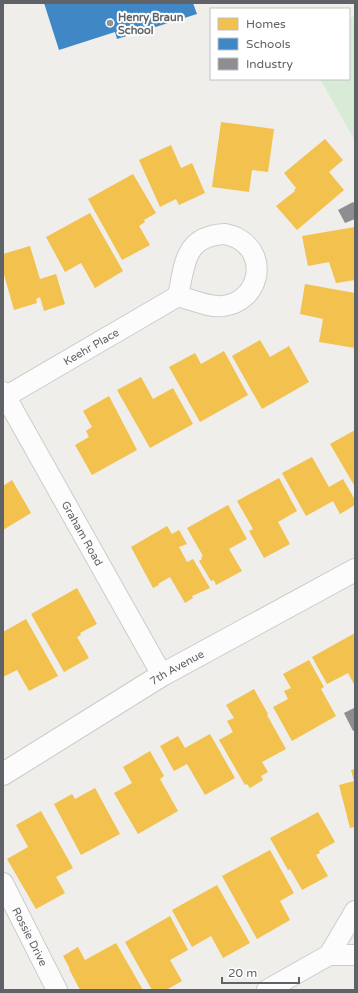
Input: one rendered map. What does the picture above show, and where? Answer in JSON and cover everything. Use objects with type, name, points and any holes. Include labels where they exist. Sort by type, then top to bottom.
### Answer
[{"type":"street","name":"Keehr Place","points":[[4,395],[178,296]]},
{"type":"street","name":"Graham Road","points":[[4,395],[162,675]]},
{"type":"street","name":"7th Avenue","points":[[3,774],[162,675],[355,570]]},
{"type":"street","name":"Rossie Drive","points":[[3,884],[57,990]]},
{"type":"street","points":[[268,990],[329,955],[355,911]]},
{"type":"street","points":[[329,955],[355,955]]},
{"type":"green space","points":[[355,16],[355,141],[321,80],[350,80],[350,18]]},
{"type":"building: Homes","points":[[221,122],[274,129],[268,172],[252,170],[249,192],[212,187]]},
{"type":"building: Homes","points":[[325,139],[343,160],[329,172],[344,190],[297,230],[276,206],[295,191],[294,190],[296,188],[284,173]]},
{"type":"building: Homes","points":[[171,145],[181,168],[192,163],[205,193],[179,205],[176,199],[160,207],[139,160]]},
{"type":"building: Homes","points":[[133,174],[156,213],[144,220],[145,222],[139,226],[150,245],[122,260],[88,199]]},
{"type":"building: Homes","points":[[90,213],[123,271],[95,288],[81,263],[65,272],[46,237]]},
{"type":"building: Homes","points":[[355,227],[355,280],[336,283],[329,262],[308,266],[302,236]]},
{"type":"building: Homes","points":[[30,246],[40,279],[56,274],[65,304],[44,311],[40,297],[36,299],[37,303],[14,310],[3,271],[3,254]]},
{"type":"building: Homes","points":[[305,284],[355,293],[355,348],[319,342],[323,319],[300,314]]},
{"type":"building: Homes","points":[[260,340],[270,357],[289,346],[309,382],[262,409],[232,356]]},
{"type":"building: Homes","points":[[224,351],[248,395],[200,422],[169,367],[195,353],[201,364]]},
{"type":"building: Homes","points":[[141,377],[153,399],[173,388],[193,424],[150,448],[117,390]]},
{"type":"building: Homes","points":[[109,396],[137,450],[92,475],[75,445],[89,437],[86,431],[92,427],[83,411]]},
{"type":"building: Homes","points":[[355,430],[355,485],[354,485],[330,444]]},
{"type":"building: Homes","points":[[312,457],[329,487],[343,479],[355,500],[355,505],[340,514],[333,501],[306,516],[282,473]]},
{"type":"building: Homes","points":[[279,478],[297,511],[278,522],[290,544],[264,558],[249,531],[253,529],[237,501]]},
{"type":"building: Homes","points":[[12,480],[31,513],[3,530],[3,486]]},
{"type":"building: Homes","points":[[228,505],[247,539],[229,549],[242,571],[216,585],[214,580],[211,581],[199,561],[203,556],[187,528]]},
{"type":"building: Homes","points":[[167,526],[172,534],[179,530],[187,544],[179,547],[187,562],[193,559],[210,588],[192,596],[193,598],[185,603],[170,577],[153,588],[131,547]]},
{"type":"building: Homes","points":[[77,588],[97,624],[80,633],[81,635],[77,637],[89,658],[64,672],[31,614]]},
{"type":"building: Homes","points":[[26,619],[58,676],[29,691],[17,670],[3,677],[3,632]]},
{"type":"building: Homes","points":[[355,633],[355,686],[348,673],[327,684],[312,657]]},
{"type":"building: Homes","points":[[309,660],[324,687],[321,689],[336,716],[292,741],[273,707],[288,699],[284,691],[291,688],[283,674]]},
{"type":"building: Homes","points":[[254,689],[286,749],[262,762],[268,772],[261,776],[263,780],[250,788],[247,784],[245,785],[219,740],[233,732],[227,721],[234,718],[226,705]]},
{"type":"building: Homes","points":[[210,734],[235,778],[205,795],[187,764],[174,771],[160,746],[178,736],[185,748]]},
{"type":"building: Homes","points":[[150,751],[164,776],[160,779],[178,811],[138,834],[114,793],[132,783],[123,767]]},
{"type":"building: Homes","points":[[355,769],[355,827],[350,828],[339,785],[354,781],[351,770]]},
{"type":"building: Homes","points":[[95,788],[120,834],[81,855],[54,804],[72,794],[75,799]]},
{"type":"building: Homes","points":[[41,811],[73,868],[56,877],[65,893],[36,909],[7,859],[28,847],[16,825]]},
{"type":"building: Homes","points":[[318,812],[335,842],[319,851],[320,853],[316,855],[328,876],[302,890],[290,869],[288,870],[270,838]]},
{"type":"building: Homes","points":[[270,850],[294,893],[280,901],[290,920],[257,939],[222,876]]},
{"type":"building: Homes","points":[[217,885],[250,943],[223,958],[211,936],[192,947],[172,910]]},
{"type":"building: Homes","points":[[170,916],[188,950],[170,960],[182,981],[166,990],[152,990],[125,942]]},
{"type":"building: Homes","points":[[116,943],[143,990],[80,990],[63,956],[78,947],[85,960]]},
{"type":"building: Schools","name":"Henry Braun School","points":[[44,3],[193,3],[197,14],[117,39],[115,32],[59,50]]},
{"type":"building: Industry","points":[[353,202],[355,205],[355,219],[345,223],[338,210]]},
{"type":"building: Industry","points":[[354,708],[355,730],[353,731],[344,713]]},
{"type":"place","name":"Henry Braun School","points":[[110,23]]}]
